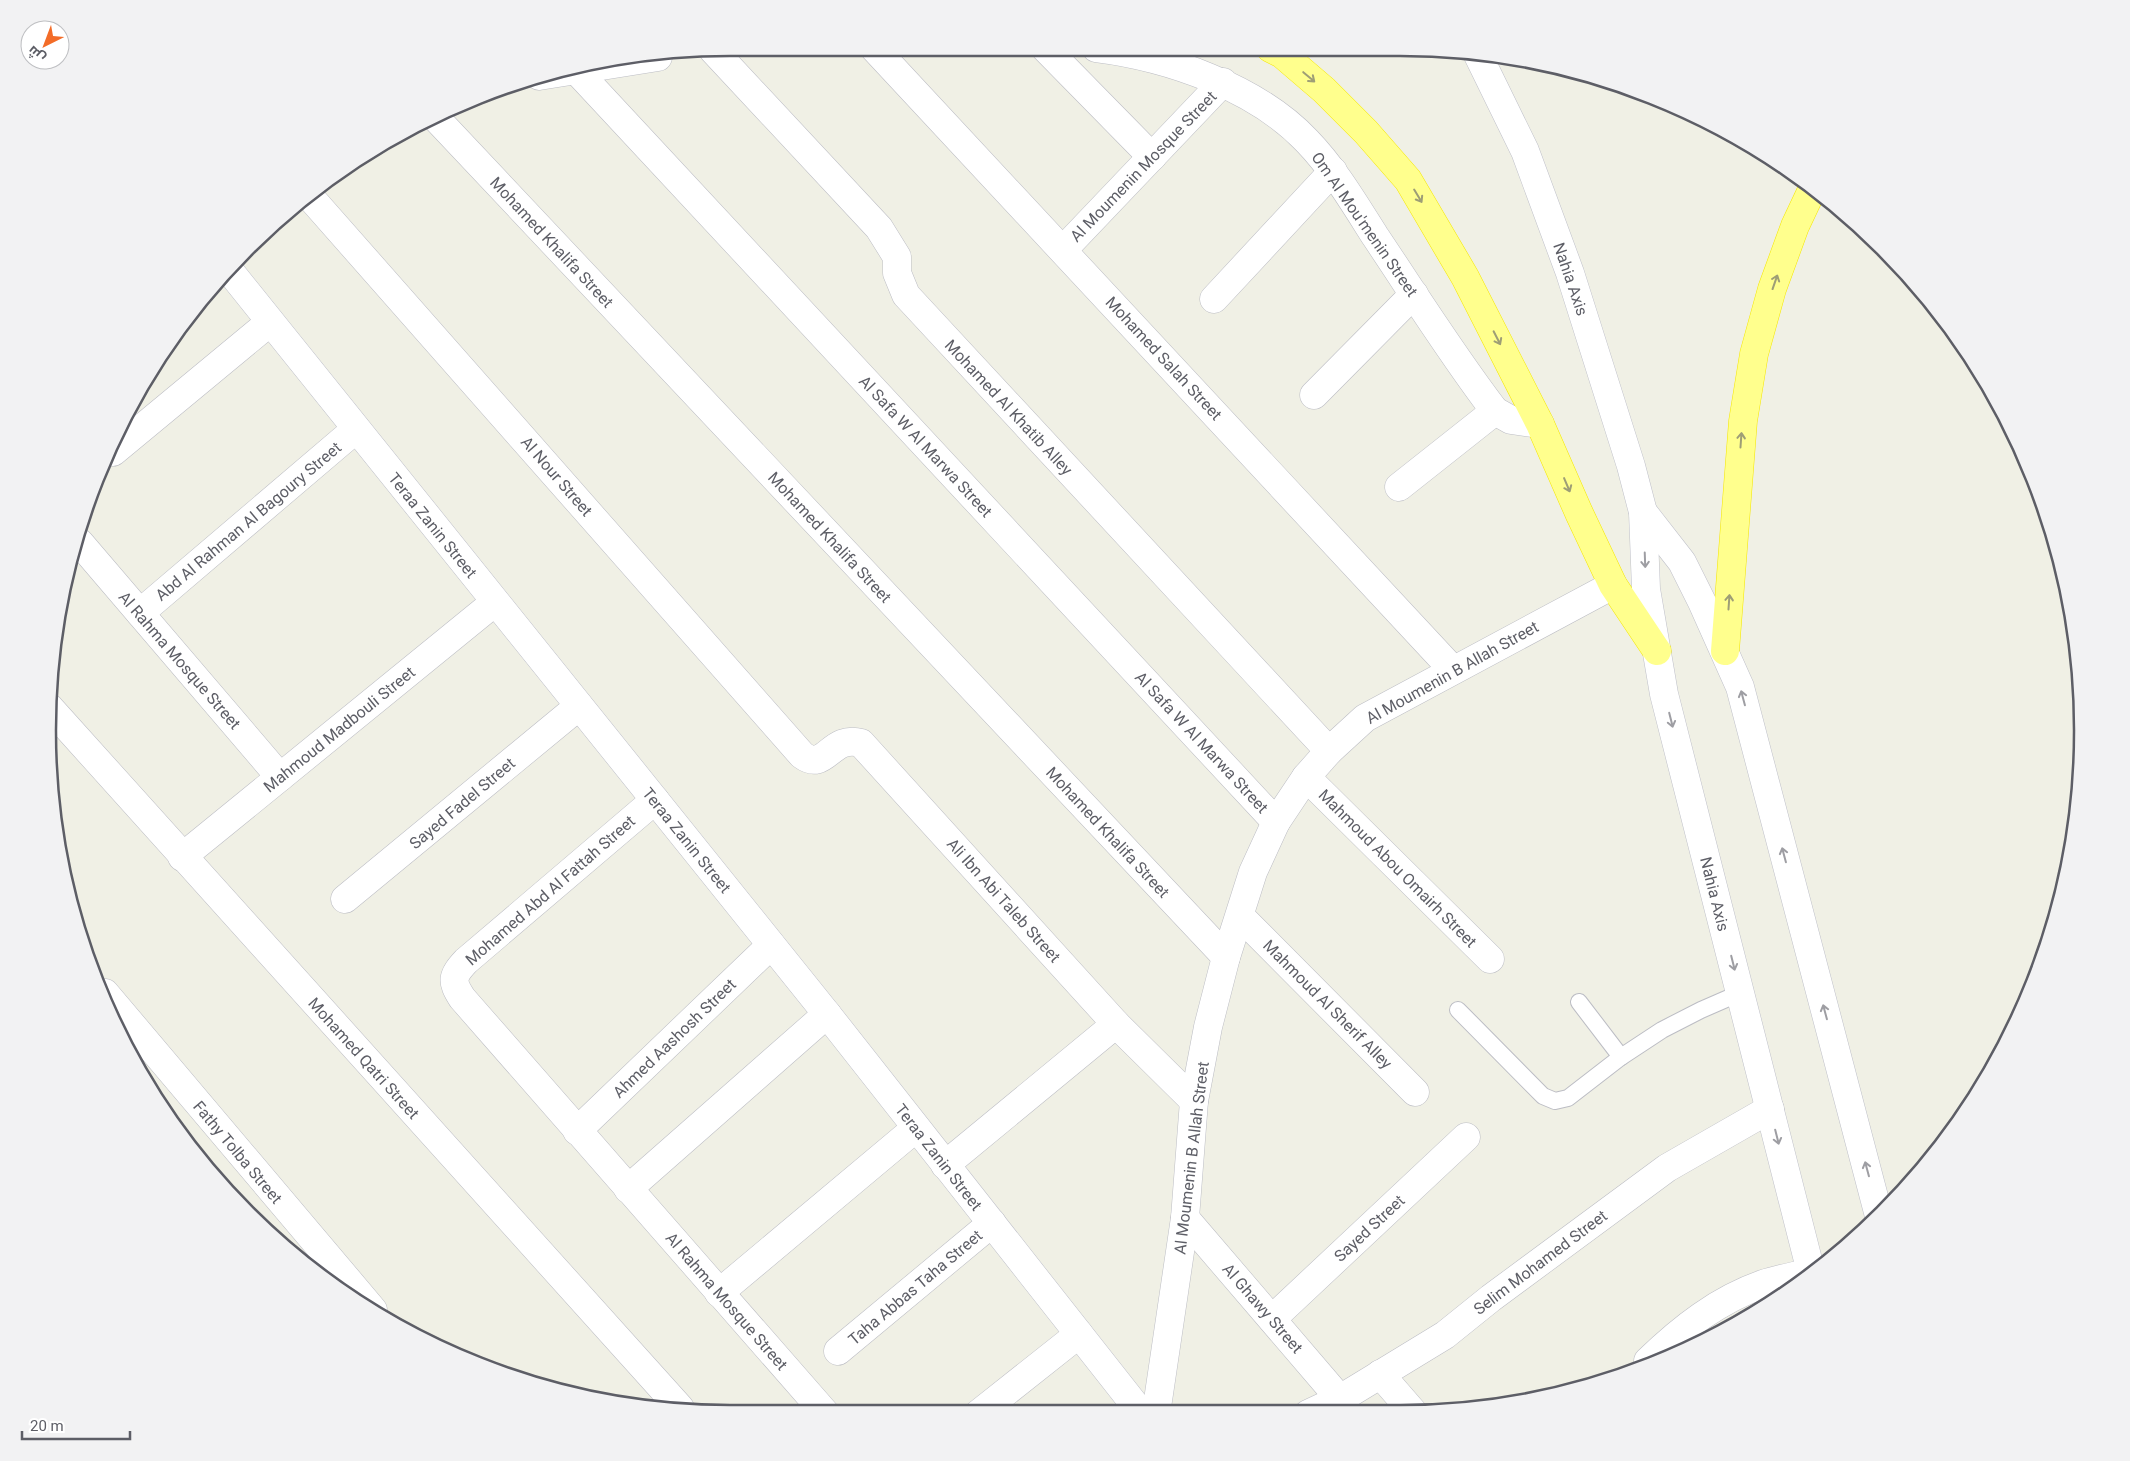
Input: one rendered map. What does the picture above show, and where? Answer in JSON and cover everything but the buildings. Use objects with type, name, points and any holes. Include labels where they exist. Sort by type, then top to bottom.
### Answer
[{"type":"highway","points":[[1284,56],[1324,90],[1366,132],[1408,180],[1465,277],[1540,424],[1579,514],[1614,585],[1657,651]]},
{"type":"highway","points":[[1725,651],[1743,421],[1754,354],[1772,289],[1795,226],[1809,196]]},
{"type":"street","name":"Mohamed Al Khatib Alley","points":[[720,56],[883,233],[897,257],[897,273],[906,295],[1329,751]]},
{"type":"street","name":"Mohamed Salah Street","points":[[881,56],[1453,670]]},
{"type":"street","points":[[1053,56],[1152,157]]},
{"type":"street","name":"Om Al Mou'menin Street","points":[[1145,56],[1223,82],[1267,107],[1306,140],[1333,171],[1414,294],[1495,410],[1511,420],[1540,424]]},
{"type":"street","name":"Nahia Axis","points":[[1481,61],[1524,150],[1570,273],[1643,512],[1646,588],[1664,694],[1809,1265]]},
{"type":"street","name":"Al Safa W Al Marwa Street","points":[[579,74],[1276,822]]},
{"type":"street","name":"Al Moumenin Mosque Street","points":[[1063,250],[1223,82]]},
{"type":"street","name":"Mohamed Khalifa Street","points":[[440,122],[1226,957]]},
{"type":"street","points":[[1214,299],[1333,171]]},
{"type":"street","name":"Al Nour Street","points":[[314,201],[802,755]]},
{"type":"street","name":"Teraa Zanin Street","points":[[234,276],[771,945],[1135,1405]]},
{"type":"street","points":[[1314,395],[1414,294]]},
{"type":"street","points":[[119,447],[270,322]]},
{"type":"street","points":[[1399,487],[1495,410]]},
{"type":"street","name":"Abd Al Rahman Al Bagoury Street","points":[[140,613],[356,429]]},
{"type":"street","name":"Nahia Axis","points":[[1643,512],[1682,562],[1725,651],[1740,687],[1876,1206]]},
{"type":"street","name":"Al Rahma Mosque Street","points":[[82,546],[280,777]]},
{"type":"street","name":"Al Moumenin B Allah Street","points":[[1157,1405],[1185,1218],[1194,1101],[1208,1027],[1226,957],[1253,872],[1276,822],[1306,777],[1329,751],[1365,718],[1614,585]]},
{"type":"street","name":"Mahmoud Madbouli Street","points":[[182,857],[495,602]]},
{"type":"street","name":"Sayed Fadel Street","points":[[345,899],[579,706]]},
{"type":"street","name":"Mohamed Qatri Street","points":[[57,716],[675,1402]]},
{"type":"street","name":"Ali Ibn Abi Taleb Street","points":[[802,755],[807,758],[820,759],[841,743],[848,741],[861,743],[1116,1024],[1194,1101]]},
{"type":"street","name":"Mahmoud Abou Omairh Street","points":[[1306,777],[1490,959]]},
{"type":"street","name":"Mohamed Abd Al Fattah Street","points":[[454,985],[456,972],[466,961],[655,800]]},
{"type":"street","name":"Mahmoud Al Sherif Alley","points":[[1240,916],[1415,1092]]},
{"type":"street","name":"Ahmed Aashosh Street","points":[[577,1131],[771,945]]},
{"type":"street","name":"Al Rahma Mosque Street","points":[[454,985],[462,998],[577,1131],[818,1405]]},
{"type":"street","name":"Fathy Tolba Street","points":[[116,1008],[358,1292]]},
{"type":"street","points":[[628,1189],[826,1014]]},
{"type":"street","points":[[945,1165],[1116,1024]]},
{"type":"street","name":"Selim Mohamed Street","points":[[1327,1405],[1445,1334],[1667,1168],[1770,1109]]},
{"type":"street","points":[[719,1293],[916,1128]]},
{"type":"street","name":"Sayed Street","points":[[1272,1319],[1466,1137]]},
{"type":"street","name":"Al Ghawy Street","points":[[1185,1218],[1340,1399]]},
{"type":"street","name":"Taha Abbas Taha Street","points":[[838,1351],[992,1223]]},
{"type":"street","points":[[1655,1354],[1676,1334],[1717,1305],[1763,1284],[1795,1276]]},
{"type":"street","points":[[989,1405],[1079,1334]]},
{"type":"street","points":[[1380,1374],[1407,1405]]},
{"type":"lane","points":[[1458,1010],[1548,1100],[1554,1101],[1568,1098],[1621,1057],[1662,1030],[1740,993]]},
{"type":"lane","points":[[1579,1002],[1621,1057]]}]
